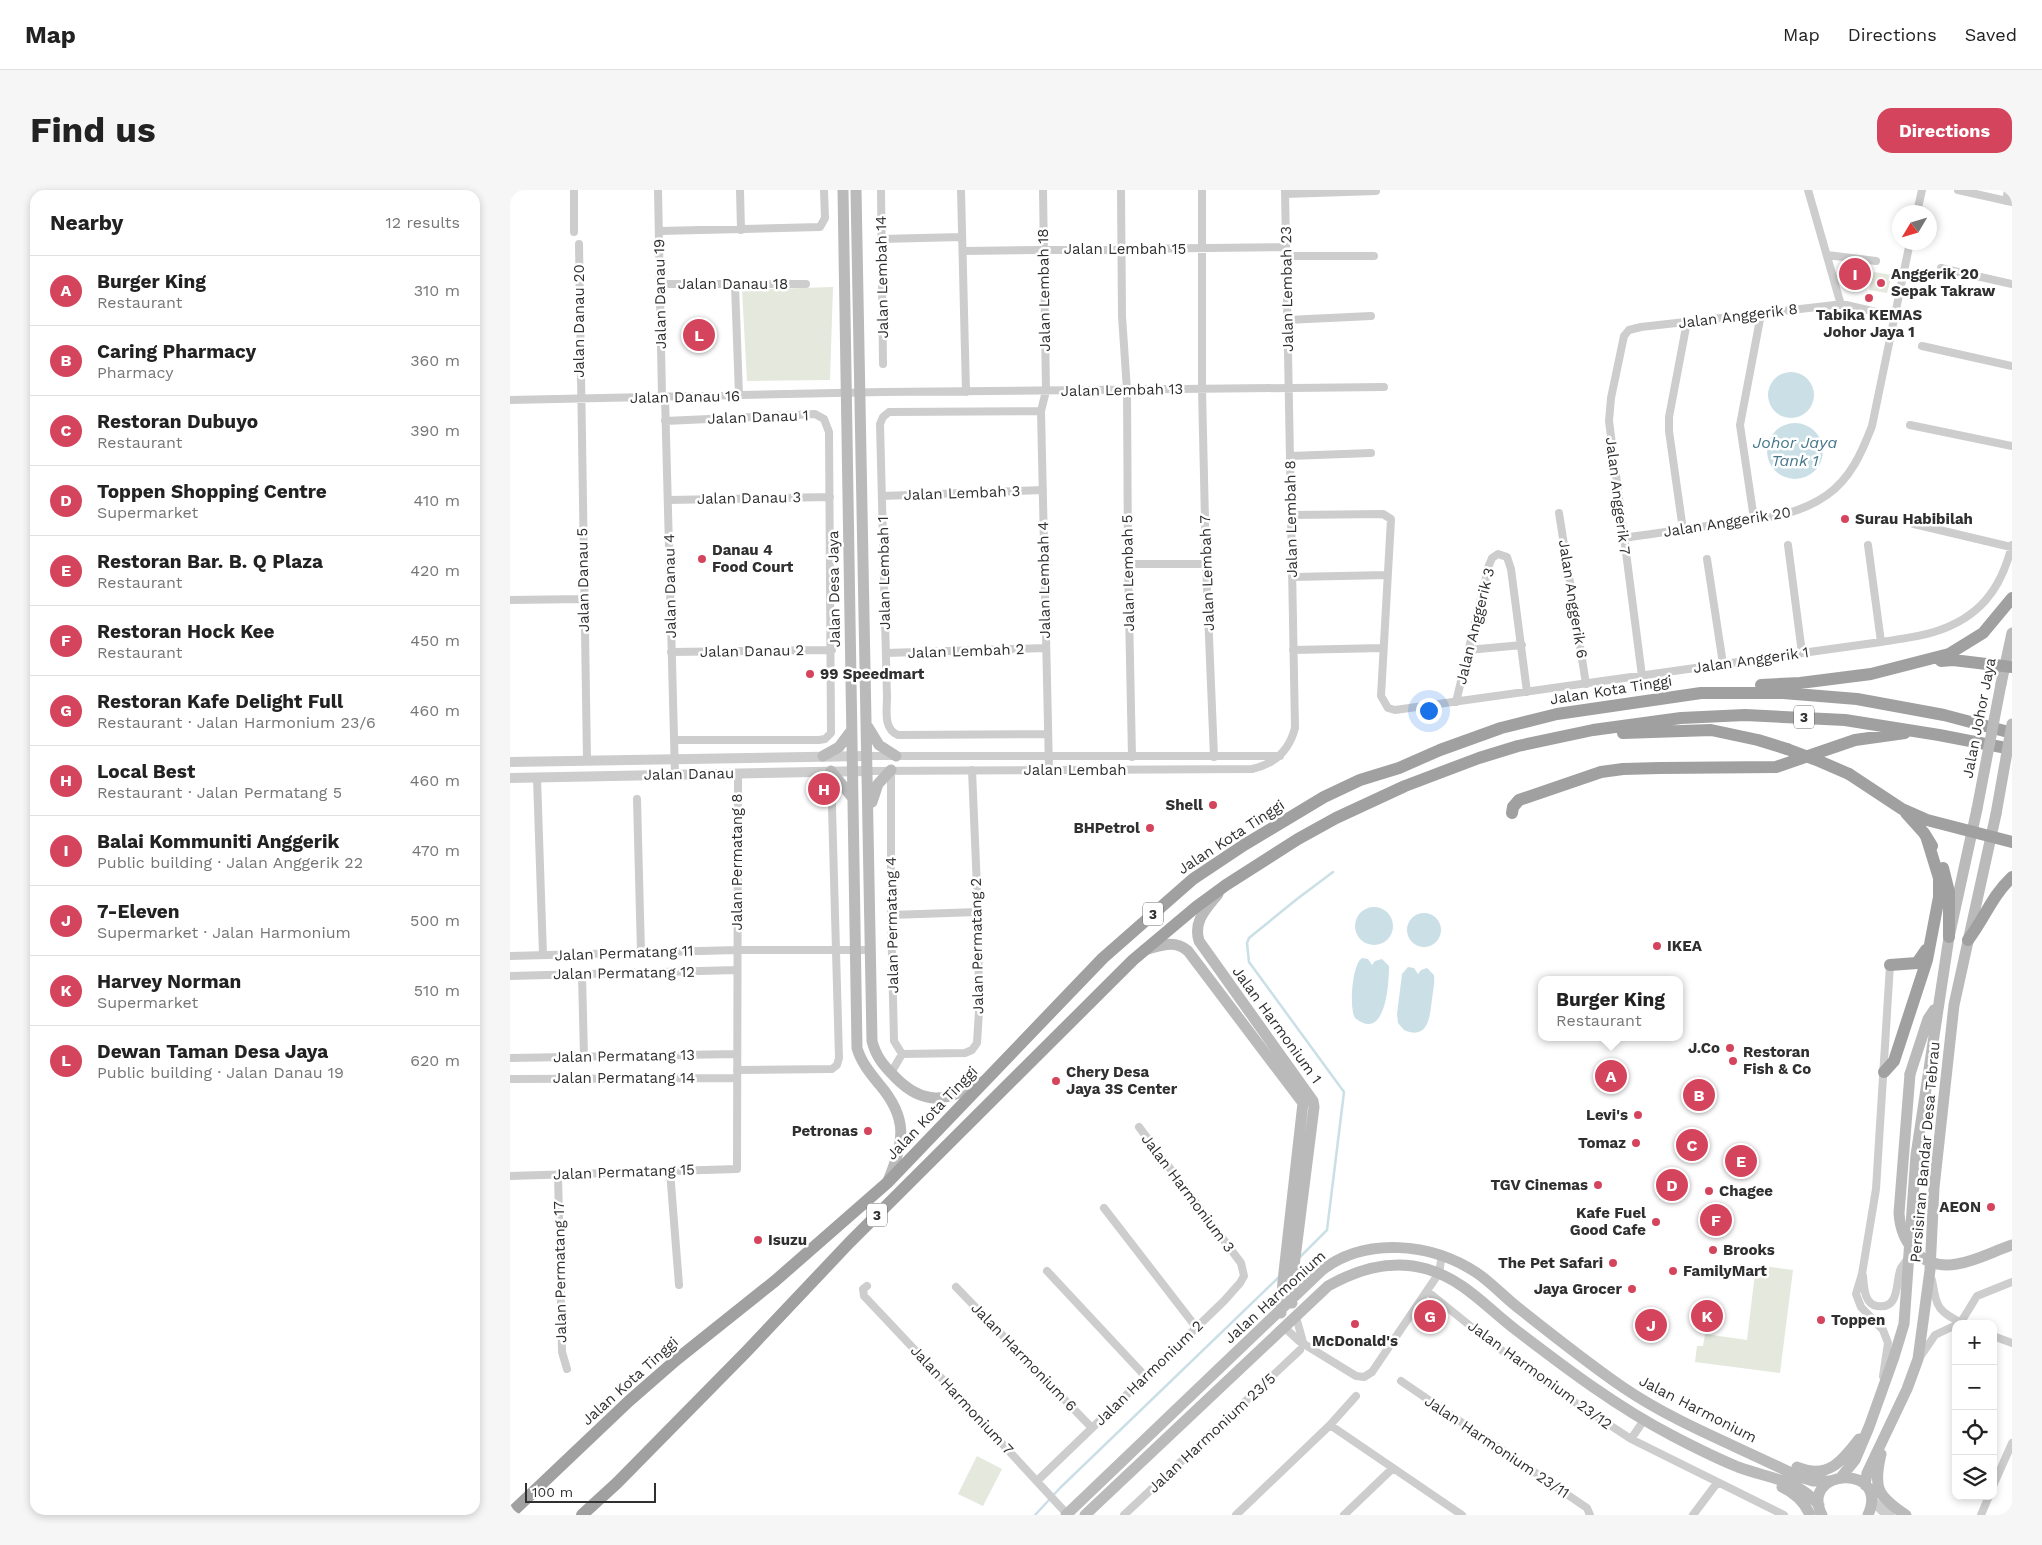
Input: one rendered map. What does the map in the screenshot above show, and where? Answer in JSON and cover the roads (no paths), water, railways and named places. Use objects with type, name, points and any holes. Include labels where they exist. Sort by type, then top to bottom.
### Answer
[{"type":"highway","points":[[1701,692],[1743,686],[1800,683],[1871,674],[1949,654],[1983,633],[2012,598]]},
{"type":"highway","points":[[1916,663],[1954,660],[2008,666]]},
{"type":"highway","name":"Jalan Kota Tinggi","points":[[510,1514],[629,1401],[676,1360],[776,1281],[887,1183],[1103,958],[1193,879],[1244,845],[1324,797],[1360,780],[1399,768],[1440,750],[1500,728],[1557,714],[1701,692],[1783,693],[1857,700],[1944,715],[2012,733]]},
{"type":"highway","name":"3","points":[[582,1515],[624,1476],[746,1352],[849,1243],[1048,1042],[1142,951],[1196,907],[1313,831],[1397,790],[1510,748],[1593,730],[1681,718],[1745,715],[1845,720],[2012,749]]},
{"type":"highway","points":[[1593,730],[1621,733],[1711,730],[1758,740],[1819,761],[1849,774],[1902,809],[1938,824],[2012,842]]},
{"type":"highway","points":[[1512,813],[1513,807],[1519,800],[1602,772],[1651,768],[1776,767],[1855,740],[1917,731]]},
{"type":"highway","points":[[1902,809],[1927,839],[1940,860],[1947,878],[1949,892],[1949,937]]},
{"type":"highway","points":[[1884,1072],[1894,1061],[1927,960],[1931,942],[1939,897],[1939,878],[1927,839]]},
{"type":"highway","points":[[1968,940],[1976,930],[1995,895],[2012,877]]},
{"type":"highway","points":[[1890,965],[1917,963],[1931,942]]},
{"type":"main road","name":"Jalan Desa Jaya","points":[[842,190],[857,1048],[859,1056],[868,1071],[892,1100],[901,1130],[901,1147],[887,1183]]},
{"type":"main road","name":"Jalan Desa Jaya","points":[[856,190],[872,1041],[877,1056],[891,1073],[914,1092],[932,1098],[952,1096],[988,1079]]},
{"type":"main road","name":"Jalan Johor Jaya","points":[[1976,809],[2001,684],[2008,666],[2012,633]]},
{"type":"main road","points":[[866,723],[879,744],[896,756]]},
{"type":"main road","name":"Persisiran Bandar Desa Tebrau","points":[[1864,1485],[1867,1473],[1907,1389],[1918,1359],[1930,1270],[1934,1188],[1954,1005],[1996,814],[2012,724]]},
{"type":"main road","points":[[823,756],[839,747],[851,732]]},
{"type":"main road","points":[[868,812],[878,784],[891,770]]},
{"type":"main road","points":[[831,771],[852,797]]},
{"type":"main road","name":"Persisiran Bandar Desa Tebrau","points":[[1842,1476],[1855,1460],[1894,1357],[1904,1324],[1916,1155],[1949,937],[1976,809]]},
{"type":"main road","name":"Jalan Harmonium 1","points":[[1226,886],[1199,920],[1196,931],[1199,941],[1313,1101],[1314,1107],[1296,1254],[1283,1281],[1280,1310],[1284,1327]]},
{"type":"main road","name":"Jalan Harmonium 1","points":[[1142,951],[1170,944],[1179,945],[1188,951],[1303,1103],[1289,1268],[1292,1300],[1296,1317]]},
{"type":"main road","points":[[1938,1003],[1928,1019],[1910,1074],[1899,1213],[1901,1228],[1914,1252],[1923,1259],[1949,1265],[1964,1263],[2012,1245]]},
{"type":"main road","name":"Jalan Harmonium","points":[[1066,1514],[1332,1262],[1355,1252],[1372,1249],[1413,1248],[1442,1254],[1479,1274],[1519,1309],[1624,1388],[1666,1412],[1797,1476],[1813,1481],[1830,1481]]},
{"type":"main road","name":"Jalan Harmonium","points":[[1085,1515],[1328,1286],[1360,1271],[1389,1265],[1424,1268],[1439,1273],[1462,1285],[1506,1322],[1614,1403],[1694,1447],[1739,1468],[1795,1485],[1810,1495],[1821,1510]]},
{"type":"main road","points":[[1750,1452],[1764,1454],[1805,1471],[1816,1472],[1831,1467],[1842,1460],[1868,1427]]},
{"type":"main road","points":[[1884,1435],[1877,1474],[1878,1485],[1887,1502],[1906,1515]]},
{"type":"main road","points":[[1739,1468],[1791,1491],[1800,1498],[1810,1515]]},
{"type":"main road","points":[[1821,1510],[1821,1492],[1830,1481],[1842,1476],[1854,1478],[1864,1485],[1872,1500],[1868,1515]]},
{"type":"street","points":[[574,190],[574,232]]},
{"type":"street","name":"Jalan Danau 19","points":[[658,190],[664,397]]},
{"type":"street","points":[[740,190],[741,230]]},
{"type":"street","points":[[659,231],[816,227],[823,224],[825,216],[824,190]]},
{"type":"street","name":"Jalan Lembah 14","points":[[881,190],[883,364]]},
{"type":"street","points":[[961,190],[966,392]]},
{"type":"street","name":"Jalan Lembah 18","points":[[1043,190],[1046,390]]},
{"type":"street","points":[[1121,190],[1122,316],[1127,390]]},
{"type":"street","name":"Jalan Lembah 7","points":[[1202,190],[1202,389],[1206,564],[1214,757]]},
{"type":"street","points":[[1808,190],[1841,304]]},
{"type":"street","points":[[1919,205],[1922,190]]},
{"type":"street","points":[[1958,190],[2009,201],[2008,190]]},
{"type":"street","points":[[1285,192],[1376,192]]},
{"type":"street","name":"Jalan Lembah 23","points":[[1285,192],[1288,388]]},
{"type":"street","points":[[881,239],[962,237]]},
{"type":"street","name":"Jalan Danau 20","points":[[578,244],[580,399]]},
{"type":"street","name":"Jalan Lembah 15","points":[[963,251],[1286,247]]},
{"type":"street","name":"Jalan Anggerik 20","points":[[1623,538],[1781,516],[1814,504],[1832,491],[1852,469],[1861,454],[1872,426],[1908,250]]},
{"type":"street","points":[[1827,255],[1876,261]]},
{"type":"street","points":[[1286,256],[1374,256]]},
{"type":"street","points":[[1941,268],[2012,284]]},
{"type":"street","name":"Jalan Danau 18","points":[[660,284],[806,284]]},
{"type":"street","points":[[735,285],[739,396]]},
{"type":"street","name":"Jalan Anggerik 8","points":[[1641,327],[1841,304],[1894,316]]},
{"type":"street","points":[[1754,519],[1740,424],[1760,314]]},
{"type":"street","points":[[1287,320],[1371,316]]},
{"type":"street","points":[[1683,530],[1669,423],[1686,322]]},
{"type":"street","name":"Jalan Anggerik 7","points":[[1641,327],[1629,330],[1624,336],[1609,413],[1614,468],[1642,676]]},
{"type":"street","points":[[1922,346],[2012,366]]},
{"type":"street","name":"Jalan Lembah 13","points":[[860,393],[1384,387]]},
{"type":"street","name":"Jalan Lembah 8","points":[[1288,388],[1293,650]]},
{"type":"street","name":"Jalan Lembah 4","points":[[1046,390],[1041,411],[1049,770]]},
{"type":"street","name":"Jalan Lembah 5","points":[[1127,390],[1132,757]]},
{"type":"street","name":"Jalan Danau 16","points":[[510,400],[860,393]]},
{"type":"street","name":"Jalan Danau 4","points":[[664,397],[675,775]]},
{"type":"street","name":"Jalan Danau 5","points":[[580,399],[586,760]]},
{"type":"street","name":"Jalan Lembah 1","points":[[1041,411],[889,412],[883,417],[880,424],[888,723],[890,730],[894,733],[1048,734]]},
{"type":"street","name":"Jalan Danau 1","points":[[666,421],[819,415],[829,427],[832,730],[825,739],[674,740]]},
{"type":"street","points":[[1910,425],[2012,446]]},
{"type":"street","points":[[1290,456],[1371,453]]},
{"type":"street","name":"Jalan Lembah 3","points":[[882,496],[1042,490]]},
{"type":"street","name":"Jalan Danau 3","points":[[668,500],[830,497]]},
{"type":"street","points":[[1280,756],[1289,745],[1295,728],[1293,650],[1383,648],[1391,522],[1389,516],[1383,514],[1291,515]]},
{"type":"street","name":"Jalan Anggerik 6","points":[[1559,514],[1586,684]]},
{"type":"street","points":[[1914,524],[2012,546]]},
{"type":"street","points":[[1868,544],[1881,642]]},
{"type":"street","points":[[1788,545],[1802,653]]},
{"type":"street","name":"Jalan Anggerik 1","points":[[1383,648],[1381,696],[1388,708],[1395,710],[1881,642],[1933,632],[1972,614],[1996,587],[2004,571],[2012,546]]},
{"type":"street","name":"Jalan Anggerik 3","points":[[1456,702],[1490,565],[1494,556],[1498,554],[1507,558],[1511,569],[1522,645]]},
{"type":"street","points":[[1707,558],[1723,664]]},
{"type":"street","points":[[1128,564],[1206,564]]},
{"type":"street","points":[[1292,578],[1388,575]]},
{"type":"street","points":[[510,600],[584,599]]},
{"type":"street","points":[[1468,650],[1522,645],[1527,692]]},
{"type":"street","name":"Jalan Lembah 2","points":[[886,653],[1045,648]]},
{"type":"street","name":"Jalan Danau 2","points":[[672,652],[832,650]]},
{"type":"street","name":"Jalan Lembah","points":[[867,756],[1280,756]]},
{"type":"street","name":"Jalan Danau","points":[[510,762],[867,756]]},
{"type":"street","name":"Jalan Lembah","points":[[867,771],[1252,769],[1273,761],[1280,756]]},
{"type":"street","name":"Jalan Permatang 4","points":[[891,770],[890,915],[894,1041],[902,1054]]},
{"type":"street","name":"Jalan Permatang 2","points":[[902,1054],[965,1053],[976,1046],[979,1011],[978,912],[972,770]]},
{"type":"street","points":[[831,771],[837,950]]},
{"type":"street","name":"Jalan Danau","points":[[510,778],[867,771]]},
{"type":"street","name":"Jalan Permatang 8","points":[[737,1169],[738,773]]},
{"type":"street","points":[[537,778],[543,956]]},
{"type":"street","points":[[637,800],[641,953]]},
{"type":"street","points":[[890,915],[978,912]]},
{"type":"street","name":"Jalan Permatang 11","points":[[510,956],[737,950],[871,950]]},
{"type":"street","name":"Jalan Permatang 14","points":[[510,1079],[737,1074],[834,1067],[839,1058],[837,950]]},
{"type":"street","points":[[1879,1396],[1888,1343],[1883,1330],[1865,1311],[1856,1294],[1862,1274],[1876,1189],[1890,965]]},
{"type":"street","name":"Jalan Permatang 12","points":[[510,976],[737,970]]},
{"type":"street","points":[[582,974],[584,1057]]},
{"type":"street","name":"Jalan Permatang 13","points":[[510,1058],[737,1054]]},
{"type":"street","points":[[891,1073],[902,1054]]},
{"type":"street","name":"Jalan Harmonium 3","points":[[1139,1127],[1238,1259]]},
{"type":"street","name":"Jalan Permatang 15","points":[[510,1176],[737,1169]]},
{"type":"street","points":[[670,1171],[680,1285]]},
{"type":"street","name":"Jalan Permatang 17","points":[[558,1174],[562,1352],[567,1369]]},
{"type":"street","points":[[1104,1208],[1196,1327]]},
{"type":"street","points":[[1284,1327],[1303,1342],[1356,1376],[1364,1377],[1372,1372],[1439,1273],[1442,1254]]},
{"type":"street","points":[[1862,1274],[1872,1305],[1882,1306],[1888,1304],[1896,1295],[1901,1268],[1908,1258]]},
{"type":"street","name":"Jalan Harmonium 2","points":[[1037,1481],[1243,1280],[1245,1271],[1238,1259]]},
{"type":"street","points":[[1930,1270],[1935,1300],[1941,1311],[1953,1320]]},
{"type":"street","points":[[1048,1271],[1145,1376]]},
{"type":"street","points":[[1962,1320],[1977,1296],[2012,1282]]},
{"type":"street","name":"Jalan Harmonium 7","points":[[867,1286],[863,1289],[864,1296],[1066,1514]]},
{"type":"street","name":"Jalan Harmonium 6","points":[[956,1287],[1092,1428]]},
{"type":"street","name":"Jalan Harmonium 23/12","points":[[1427,1291],[1544,1382],[1631,1439],[1781,1513]]},
{"type":"street","points":[[1296,1317],[1303,1342]]},
{"type":"street","points":[[1918,1359],[1935,1335],[1952,1327]]},
{"type":"street","points":[[1997,1337],[2012,1343]]},
{"type":"street","name":"Jalan Harmonium 23/5","points":[[1124,1515],[1300,1350]]},
{"type":"street","name":"Jalan Harmonium 23/11","points":[[1401,1381],[1587,1508],[1590,1515]]},
{"type":"street","points":[[1236,1515],[1330,1425],[1356,1396]]},
{"type":"street","points":[[1631,1439],[1644,1420]]},
{"type":"street","points":[[1330,1425],[1456,1514]]},
{"type":"street","points":[[1997,1477],[2012,1443]]},
{"type":"street","points":[[1344,1515],[1393,1468]]},
{"type":"street","points":[[1693,1515],[1717,1483]]},
{"type":"street","points":[[1872,1500],[1890,1515]]},
{"type":"street","points":[[1980,1515],[1987,1500]]},
{"type":"water","name":"Johor Jaya Tank 1","points":[[1786,372],[1796,372],[1810,382],[1814,395],[1810,408],[1804,414],[1796,418],[1786,418],[1772,408],[1768,400],[1768,390],[1778,376]]},
{"type":"water","name":"Johor Jaya Tank 1","points":[[1795,423],[1806,425],[1815,431],[1821,440],[1823,451],[1821,462],[1815,471],[1806,477],[1795,479],[1784,477],[1775,471],[1769,462],[1767,451],[1769,440],[1775,431],[1784,425]]},
{"type":"water","points":[[1374,907],[1387,913],[1393,926],[1387,939],[1374,945],[1361,939],[1355,926],[1361,913]]},
{"type":"water","points":[[1424,913],[1436,918],[1441,930],[1436,942],[1424,947],[1412,942],[1407,930],[1412,918]]},
{"type":"water","points":[[1362,958],[1368,959],[1372,965],[1375,961],[1382,959],[1389,966],[1384,1008],[1373,1023],[1365,1024],[1355,1018],[1352,1006],[1354,977]]},
{"type":"water","points":[[1408,967],[1414,968],[1418,974],[1421,970],[1427,968],[1434,975],[1429,1019],[1427,1025],[1419,1032],[1404,1030],[1398,1023],[1397,1014],[1402,974]]},
{"type":"waterway","points":[[1299,1258],[1327,1230],[1344,1092],[1249,962],[1247,943],[1249,938],[1333,872]]},
{"type":"waterway","points":[[1035,1515],[1060,1488],[1279,1277]]},
{"type":"place","name":"Balai Kommuniti Anggerik","points":[[1855,274]]},
{"type":"place","name":"Anggerik 20 Sepak Takraw","points":[[1881,283]]},
{"type":"place","name":"Tabika KEMAS Johor Jaya 1","points":[[1869,298]]},
{"type":"place","name":"Dewan Taman Desa Jaya","points":[[699,335]]},
{"type":"place","name":"Surau Habibilah","points":[[1845,519]]},
{"type":"place","name":"Danau 4 Food Court","points":[[702,559]]},
{"type":"place","name":"99 Speedmart","points":[[810,674]]},
{"type":"place","name":"Local Best","points":[[824,789]]},
{"type":"place","name":"Shell","points":[[1213,805]]},
{"type":"place","name":"BHPetrol","points":[[1150,828]]},
{"type":"place","name":"IKEA","points":[[1657,946]]},
{"type":"place","name":"J.Co","points":[[1730,1048]]},
{"type":"place","name":"Restoran Fish & Co","points":[[1733,1061]]},
{"type":"place","name":"Burger King","points":[[1611,1076]]},
{"type":"place","name":"Chery Desa Jaya 3S Center","points":[[1056,1081]]},
{"type":"place","name":"Caring Pharmacy","points":[[1699,1095]]},
{"type":"place","name":"Levi's","points":[[1638,1115]]},
{"type":"place","name":"Petronas","points":[[868,1131]]},
{"type":"place","name":"Tomaz","points":[[1636,1143]]},
{"type":"place","name":"Restoran Dubuyo","points":[[1692,1145]]},
{"type":"place","name":"Restoran Bar. B. Q Plaza","points":[[1741,1161]]},
{"type":"place","name":"TGV Cinemas","points":[[1598,1185]]},
{"type":"place","name":"Toppen Shopping Centre","points":[[1672,1185]]},
{"type":"place","name":"Chagee","points":[[1709,1191]]},
{"type":"place","name":"AEON","points":[[1991,1207]]},
{"type":"place","name":"Restoran Hock Kee","points":[[1716,1220]]},
{"type":"place","name":"Kafe Fuel Good Cafe","points":[[1656,1222]]},
{"type":"place","name":"Isuzu","points":[[758,1240]]},
{"type":"place","name":"Brooks","points":[[1713,1250]]},
{"type":"place","name":"The Pet Safari","points":[[1613,1263]]},
{"type":"place","name":"FamilyMart","points":[[1673,1271]]},
{"type":"place","name":"Jaya Grocer","points":[[1632,1289]]},
{"type":"place","name":"Restoran Kafe Delight Full","points":[[1430,1316]]},
{"type":"place","name":"Harvey Norman","points":[[1707,1316]]},
{"type":"place","name":"Toppen","points":[[1821,1320]]},
{"type":"place","name":"McDonald's","points":[[1355,1324]]},
{"type":"place","name":"7-Eleven","points":[[1651,1325]]}]
